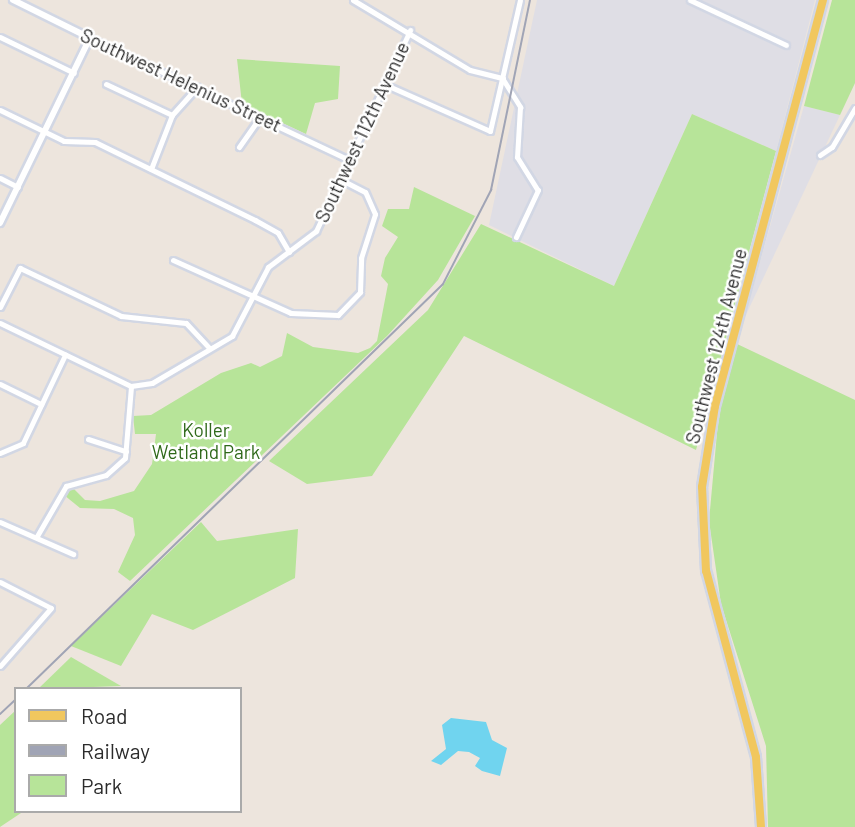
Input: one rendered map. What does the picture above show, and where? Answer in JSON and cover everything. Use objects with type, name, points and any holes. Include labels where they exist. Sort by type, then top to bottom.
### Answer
[{"type":"main road","name":"Southwest 124th Avenue","points":[[761,827],[756,757],[706,570],[702,487],[715,406],[823,0]]},
{"type":"street","name":"Southwest Helenius Street","points":[[13,0],[349,160]]},
{"type":"street","points":[[353,0],[410,30],[470,70],[503,78],[520,107],[517,157],[538,190],[516,237]]},
{"type":"street","points":[[384,84],[490,131],[520,0]]},
{"type":"street","points":[[690,0],[786,46]]},
{"type":"street","name":"Southwest 112th Avenue","points":[[131,386],[152,383],[232,336],[268,267],[313,236],[410,30]]},
{"type":"street","points":[[0,37],[74,73]]},
{"type":"street","points":[[0,223],[90,38]]},
{"type":"street","points":[[106,84],[172,115]]},
{"type":"street","points":[[151,169],[172,115],[197,87]]},
{"type":"street","points":[[820,155],[832,147],[855,108]]},
{"type":"street","points":[[0,110],[64,141],[95,142],[274,229],[289,252]]},
{"type":"street","points":[[239,147],[260,117]]},
{"type":"street","points":[[0,178],[18,187]]},
{"type":"street","points":[[173,260],[253,297],[317,319],[338,315],[358,298],[375,208],[365,192],[340,179]]},
{"type":"street","points":[[0,307],[20,268],[121,316],[186,323],[209,348]]},
{"type":"street","points":[[0,323],[131,386],[127,451],[106,475],[66,485],[55,495],[37,536]]},
{"type":"street","points":[[0,453],[21,446],[65,355]]},
{"type":"street","points":[[0,384],[41,404]]},
{"type":"street","points":[[88,439],[127,451]]},
{"type":"street","points":[[0,522],[73,554]]},
{"type":"street","points":[[0,582],[51,608],[1,664]]},
{"type":"shaded area","points":[[537,0],[815,0],[776,151],[692,114],[614,286],[489,225]]},
{"type":"shaded area","points":[[804,106],[840,115],[744,319]]},
{"type":"green space","points":[[832,0],[855,0],[855,83],[840,115],[804,106]]},
{"type":"green space","points":[[237,59],[340,66],[338,99],[315,103],[306,134],[242,104]]},
{"type":"green space","points":[[692,114],[776,151],[696,450],[464,336],[372,476],[307,484],[269,461],[428,310],[481,224],[614,286]]},
{"type":"green space","name":"Koller Wetland Park","points":[[414,187],[475,216],[438,280],[387,336],[130,581],[118,572],[135,535],[133,518],[114,509],[80,508],[64,495],[73,488],[85,500],[100,501],[134,491],[152,464],[156,434],[135,434],[133,416],[151,415],[221,373],[251,363],[260,367],[282,356],[287,333],[313,347],[358,353],[370,348],[377,341],[388,284],[381,276],[385,258],[398,237],[382,226],[388,209],[409,209]]},
{"type":"green space","points":[[735,343],[855,400],[855,827],[768,827],[766,746],[721,604],[709,521],[719,411]]},
{"type":"green space","points":[[201,522],[217,541],[298,529],[295,578],[193,630],[152,614],[121,666],[71,646]]},
{"type":"green space","points":[[71,657],[121,686],[93,687],[40,687]]},
{"type":"green space","points":[[14,712],[14,813],[21,813],[0,827],[0,725]]},
{"type":"water","points":[[451,718],[486,722],[492,740],[507,748],[500,776],[475,766],[480,758],[469,752],[458,751],[441,765],[431,761],[446,749],[442,725]]},
{"type":"railway","points":[[28,687],[443,284],[491,190],[530,0]]},
{"type":"railway","points":[[0,714],[14,701]]}]
